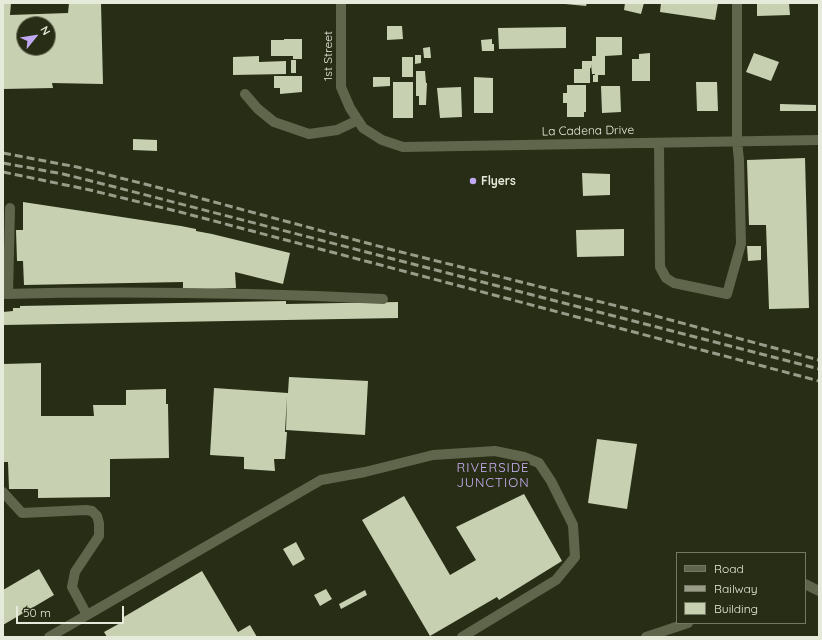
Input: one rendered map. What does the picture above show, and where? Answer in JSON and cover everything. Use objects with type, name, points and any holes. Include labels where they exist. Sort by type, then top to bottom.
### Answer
[{"type":"street","name":"1st Street","points":[[341,3],[341,87],[350,108],[360,124]]},
{"type":"street","points":[[659,142],[660,268],[666,278],[674,283],[727,294],[741,244],[740,160],[737,141],[737,3]]},
{"type":"street","points":[[245,94],[258,109],[274,122],[309,134],[337,130],[360,124]]},
{"type":"street","name":"La Cadena Drive","points":[[360,124],[382,140],[403,147],[819,140]]},
{"type":"street","points":[[10,208],[6,294],[131,293],[285,295],[383,299]]},
{"type":"street","points":[[49,637],[321,480],[365,472],[433,455],[495,451],[524,456],[539,463],[551,481],[573,525],[575,557],[556,580],[462,637]]},
{"type":"street","points":[[3,492],[22,513],[86,510],[92,511],[97,516],[99,523],[99,536],[75,572],[72,587],[87,615]]},
{"type":"street","points":[[806,584],[819,591]]},
{"type":"street","points":[[646,637],[685,624]]},
{"type":"building","points":[[3,3],[11,3],[10,15],[68,13],[69,3],[101,3],[103,84],[52,83],[53,88],[3,89]]},
{"type":"building","points":[[565,3],[587,3],[586,6]]},
{"type":"building","points":[[625,3],[644,3],[641,14],[624,10]]},
{"type":"building","points":[[661,3],[718,3],[715,20],[660,12]]},
{"type":"building","points":[[757,3],[789,3],[790,15],[757,16]]},
{"type":"building","points":[[387,26],[402,26],[403,39],[387,40]]},
{"type":"building","points":[[566,27],[566,48],[499,49],[498,28]]},
{"type":"building","points":[[596,37],[622,37],[622,55],[605,56],[605,75],[598,75],[598,82],[593,82],[593,75],[595,74],[592,74],[591,64],[590,83],[574,83],[574,69],[582,69],[582,61],[592,61],[592,56],[596,56]]},
{"type":"building","points":[[302,39],[302,59],[293,59],[293,56],[271,56],[271,40]]},
{"type":"building","points":[[492,39],[494,51],[482,51],[481,40]]},
{"type":"building","points":[[430,47],[431,58],[424,58],[423,48]]},
{"type":"building","points":[[650,53],[650,81],[632,81],[632,59],[639,59],[639,54]]},
{"type":"building","points":[[754,53],[779,62],[771,81],[746,72]]},
{"type":"building","points":[[415,55],[421,55],[421,63],[415,64]]},
{"type":"building","points":[[259,56],[259,62],[286,61],[286,74],[233,75],[233,57]]},
{"type":"building","points":[[402,57],[413,57],[413,77],[402,77]]},
{"type":"building","points":[[291,60],[296,60],[296,73],[291,73]]},
{"type":"building","points":[[416,71],[425,71],[427,83],[426,105],[419,105],[419,96],[416,96]]},
{"type":"building","points":[[274,76],[302,76],[302,92],[280,94],[280,88],[274,88]]},
{"type":"building","points":[[373,77],[390,77],[390,86],[373,87]]},
{"type":"building","points":[[474,77],[493,78],[493,113],[474,113]]},
{"type":"building","points":[[393,82],[413,82],[413,118],[393,118]]},
{"type":"building","points":[[696,82],[717,82],[718,111],[697,111]]},
{"type":"building","points":[[567,85],[586,85],[586,112],[584,112],[584,117],[567,117],[567,103],[563,103],[563,93],[567,93]]},
{"type":"building","points":[[601,86],[620,86],[621,112],[602,113]]},
{"type":"building","points":[[461,87],[462,117],[440,118],[437,88]]},
{"type":"building","points":[[780,104],[816,105],[816,111],[780,111]]},
{"type":"building","points":[[133,139],[157,140],[157,151],[133,150]]},
{"type":"building","points":[[805,158],[809,308],[769,309],[766,225],[749,225],[747,160]]},
{"type":"building","points":[[582,173],[610,174],[610,195],[583,196]]},
{"type":"building","points":[[23,202],[181,226],[196,229],[196,231],[290,253],[283,284],[235,272],[236,288],[183,290],[183,282],[24,285],[23,261],[17,261],[16,230],[23,230]]},
{"type":"building","points":[[624,229],[624,256],[577,257],[576,230]]},
{"type":"building","points":[[747,246],[761,246],[761,260],[748,261]]},
{"type":"building","points":[[286,301],[286,304],[398,302],[398,318],[3,325],[3,312],[13,311],[13,308],[20,308],[20,306]]},
{"type":"building","points":[[41,363],[41,416],[94,416],[93,405],[126,405],[126,390],[166,389],[166,404],[168,404],[169,458],[110,459],[110,497],[38,498],[38,489],[9,489],[8,462],[3,462],[3,364]]},
{"type":"building","points":[[289,377],[368,381],[365,435],[286,430],[287,396],[285,459],[274,459],[275,471],[244,469],[244,457],[210,455],[214,388],[288,393]]},
{"type":"building","points":[[597,439],[637,444],[627,509],[588,503]]},
{"type":"building","points":[[524,494],[562,561],[499,600],[497,597],[430,636],[362,520],[404,496],[450,575],[476,560],[456,527]]},
{"type":"building","points":[[296,542],[305,559],[293,566],[283,549]]},
{"type":"building","points":[[39,569],[54,595],[3,625],[3,590]]},
{"type":"building","points":[[202,571],[238,632],[250,625],[257,637],[107,637],[104,632],[124,621],[122,618]]},
{"type":"building","points":[[326,589],[332,599],[320,606],[314,595]]},
{"type":"building","points":[[365,590],[367,595],[341,609],[339,604]]},
{"type":"railway","points":[[3,153],[77,167],[188,195],[393,250],[637,311],[819,360]]},
{"type":"railway","points":[[3,163],[63,174],[115,187],[819,369]]},
{"type":"railway","points":[[3,172],[90,190],[180,212],[819,381]]},
{"type":"place","name":"Flyers","points":[[473,181]]},
{"type":"district","name":"RIVERSIDE JUNCTION","points":[[493,476]]}]
